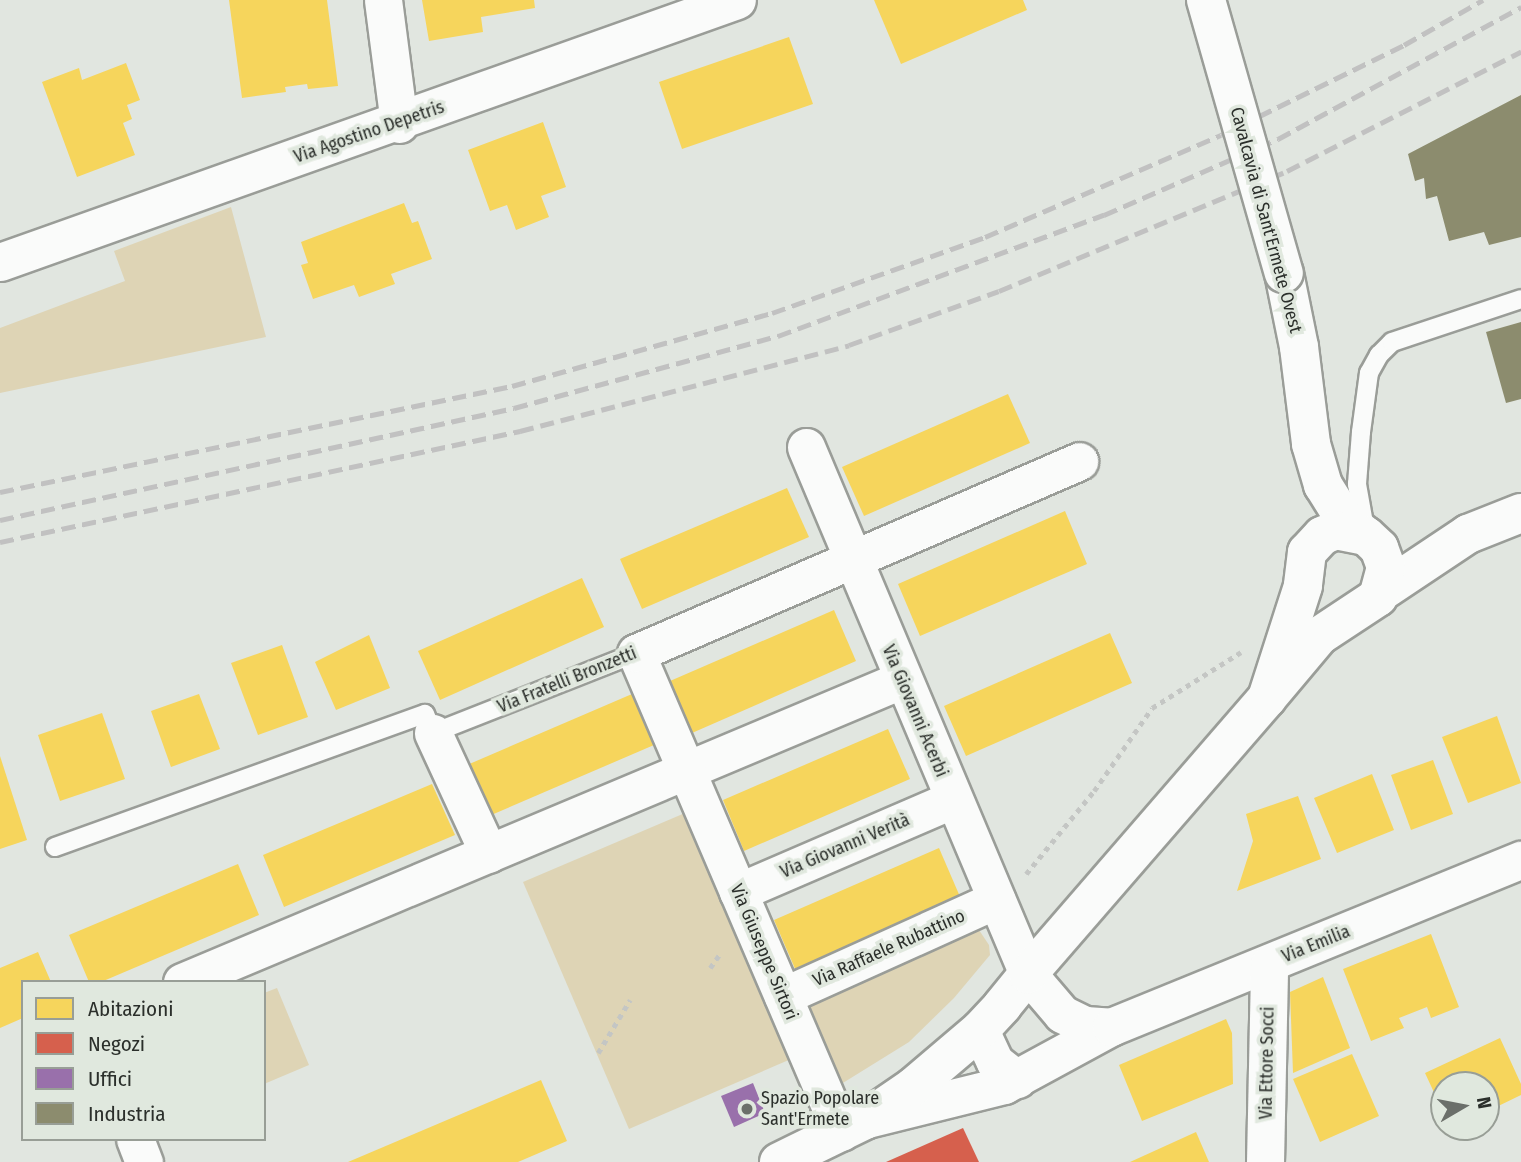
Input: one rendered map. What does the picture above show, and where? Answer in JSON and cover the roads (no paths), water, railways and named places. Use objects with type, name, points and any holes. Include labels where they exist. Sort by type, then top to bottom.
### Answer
[{"type":"main road","name":"Cavalcavia di Sant'Ermete Ovest","points":[[1206,0],[1284,273],[1299,347],[1311,444]]},
{"type":"main road","points":[[1311,444],[1332,503],[1367,537],[1386,567],[1368,602],[1325,609],[1301,586],[1322,536],[1336,530],[1367,537],[1468,534],[1521,513]]},
{"type":"main road","name":"Via Emilia","points":[[1266,698],[1301,586],[1311,444]]},
{"type":"main road","name":"Via Emilia","points":[[779,1162],[853,1126],[913,1087],[980,1030],[1319,636],[1468,534]]},
{"type":"street","points":[[383,0],[399,124]]},
{"type":"street","name":"Via Agostino Depetris","points":[[0,262],[399,124],[737,0]]},
{"type":"street","name":"Via Giovanni Acerbi","points":[[806,447],[901,680],[1028,974]]},
{"type":"street","name":"Via Fratelli Bronzetti","points":[[636,653],[1079,460]]},
{"type":"street","name":"Via Giuseppe Sirtori","points":[[636,653],[783,996],[853,1126]]},
{"type":"street","points":[[187,980],[686,773],[901,680]]},
{"type":"street","points":[[433,733],[489,854]]},
{"type":"street","name":"Via Giovanni Verità","points":[[738,892],[952,800]]},
{"type":"street","name":"Via Emilia","points":[[853,1126],[941,1103],[1017,1079],[1111,1027],[1521,860]]},
{"type":"street","name":"Via Raffaele Rubattino","points":[[783,996],[998,906]]},
{"type":"street","name":"Via Ettore Socci","points":[[1265,1162],[1269,964]]},
{"type":"street","points":[[1028,974],[1062,1014],[1085,1025],[1111,1027]]},
{"type":"street","points":[[980,1030],[995,1062],[1017,1079]]},
{"type":"street","points":[[136,1141],[144,1162]]},
{"type":"lane","points":[[1367,537],[1358,471],[1369,373],[1378,355],[1392,342],[1521,299]]},
{"type":"lane","name":"Via Fratelli Bronzetti","points":[[433,733],[636,653]]},
{"type":"lane","points":[[55,847],[425,714],[433,733]]},
{"type":"railway","points":[[0,492],[512,386],[772,313],[985,237],[1221,135],[1404,45],[1483,0]]},
{"type":"railway","points":[[0,520],[514,408],[778,336],[1104,215],[1278,139],[1521,7]]},
{"type":"railway","points":[[0,542],[520,431],[849,345],[999,291],[1287,171],[1521,52]]},
{"type":"place","name":"Spazio Popolare Sant'Ermete","points":[[747,1109]]}]
